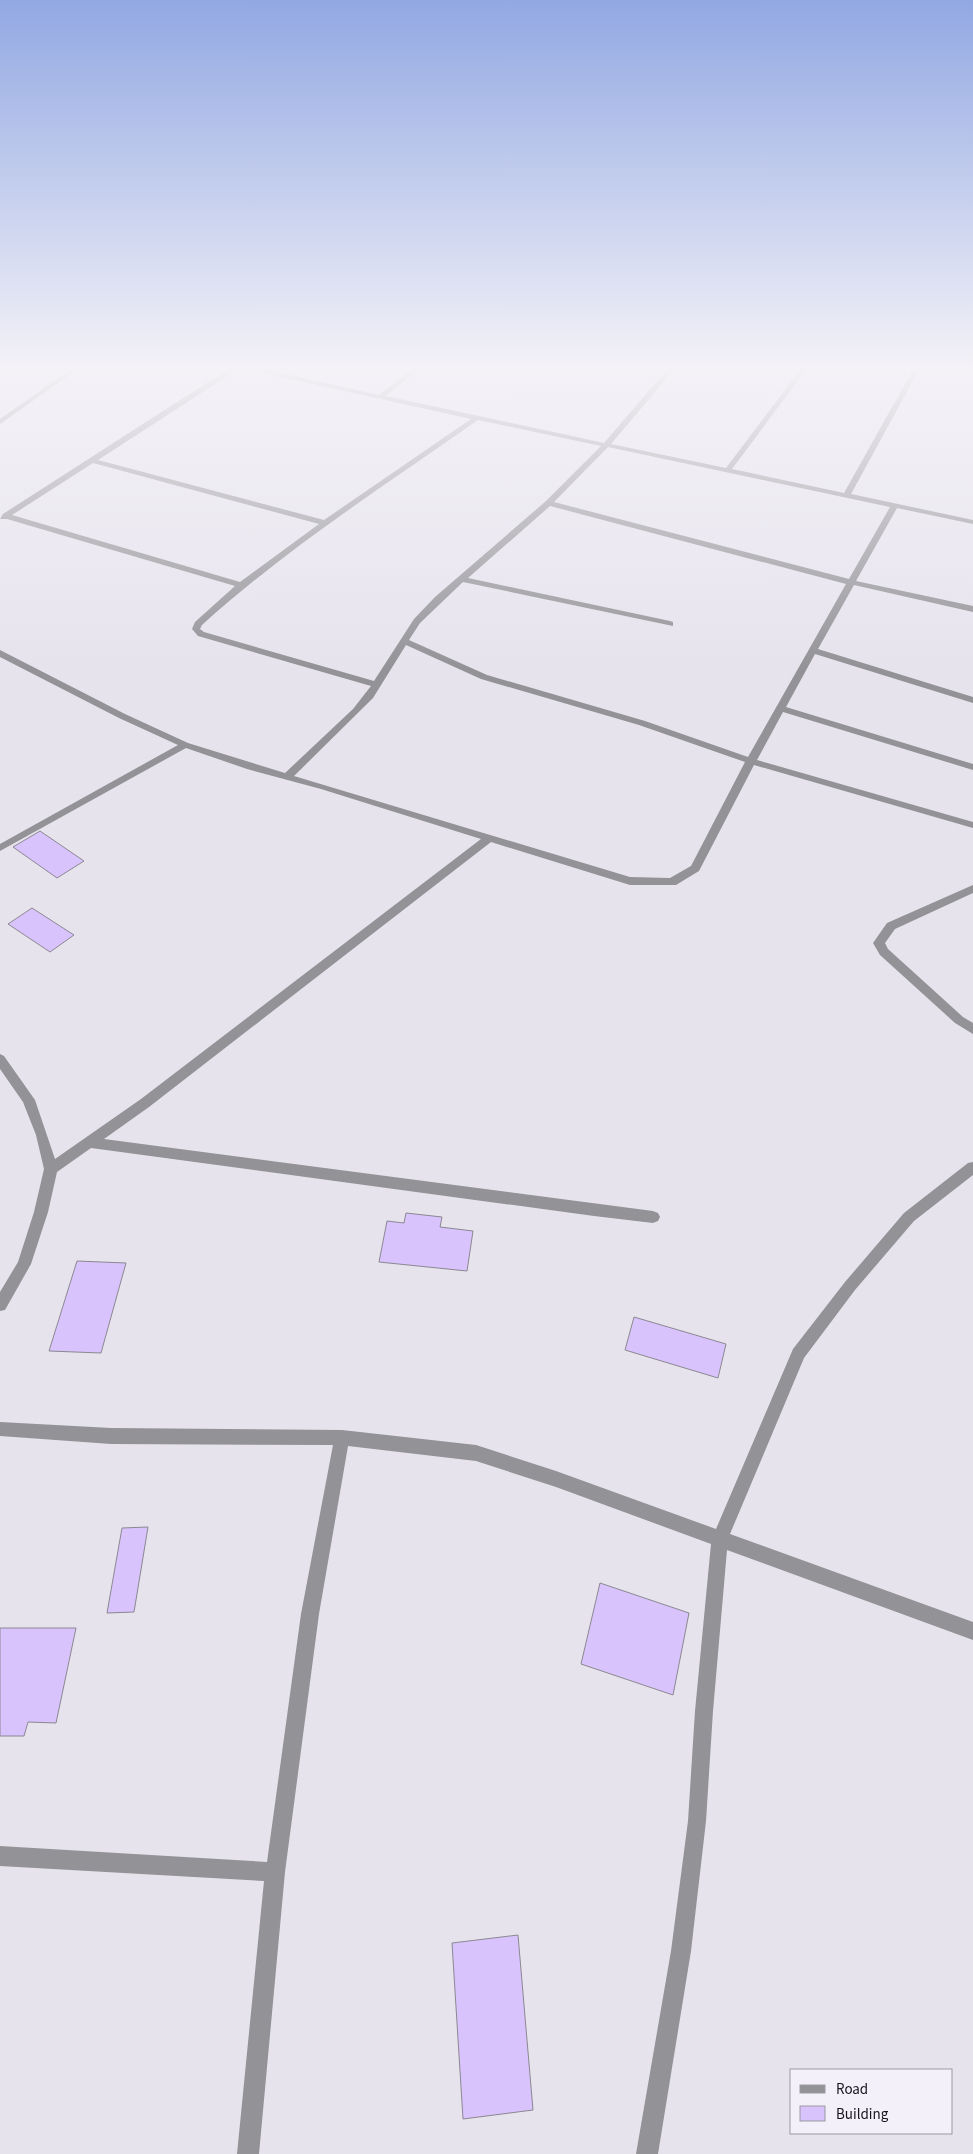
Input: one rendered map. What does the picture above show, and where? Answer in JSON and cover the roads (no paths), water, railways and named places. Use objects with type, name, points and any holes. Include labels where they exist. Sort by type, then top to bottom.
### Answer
[{"type":"street","points":[[3,517],[85,467]]},
{"type":"street","points":[[115,467],[325,523]]},
{"type":"street","points":[[378,685],[201,634],[196,629],[198,624],[241,585],[325,523],[407,467]]},
{"type":"street","points":[[287,777],[356,712],[378,685],[417,621],[438,599],[549,503],[585,467]]},
{"type":"street","points":[[711,467],[973,522]]},
{"type":"street","points":[[728,470],[731,467]]},
{"type":"street","points":[[847,495],[863,467]]},
{"type":"street","points":[[549,503],[850,582],[973,610]]},
{"type":"street","points":[[0,653],[122,716],[186,745],[250,767],[325,787],[630,881],[672,882],[694,868],[812,650],[894,506]]},
{"type":"street","points":[[3,517],[241,585]]},
{"type":"street","points":[[463,579],[670,624]]},
{"type":"street","points":[[404,641],[484,677],[642,723],[751,761],[973,825]]},
{"type":"street","points":[[812,650],[973,700]]},
{"type":"street","points":[[781,708],[973,767]]},
{"type":"street","points":[[0,848],[186,745]]},
{"type":"street","points":[[51,1170],[152,1097],[489,838]]},
{"type":"street","points":[[973,888],[891,926],[879,943],[884,952],[959,1020],[973,1029]]},
{"type":"street","points":[[0,1059],[29,1100],[42,1135],[51,1170],[41,1212],[24,1264],[0,1305]]},
{"type":"street","points":[[89,1142],[587,1210],[654,1217]]},
{"type":"street","points":[[647,2154],[681,1951],[697,1822],[704,1711],[720,1538],[798,1354],[850,1286],[909,1217],[973,1167]]},
{"type":"street","points":[[0,1429],[111,1436],[342,1438],[476,1453],[556,1479],[973,1631]]},
{"type":"street","points":[[248,2154],[275,1872],[310,1614],[342,1438]]},
{"type":"street","points":[[0,1856],[275,1872]]}]
